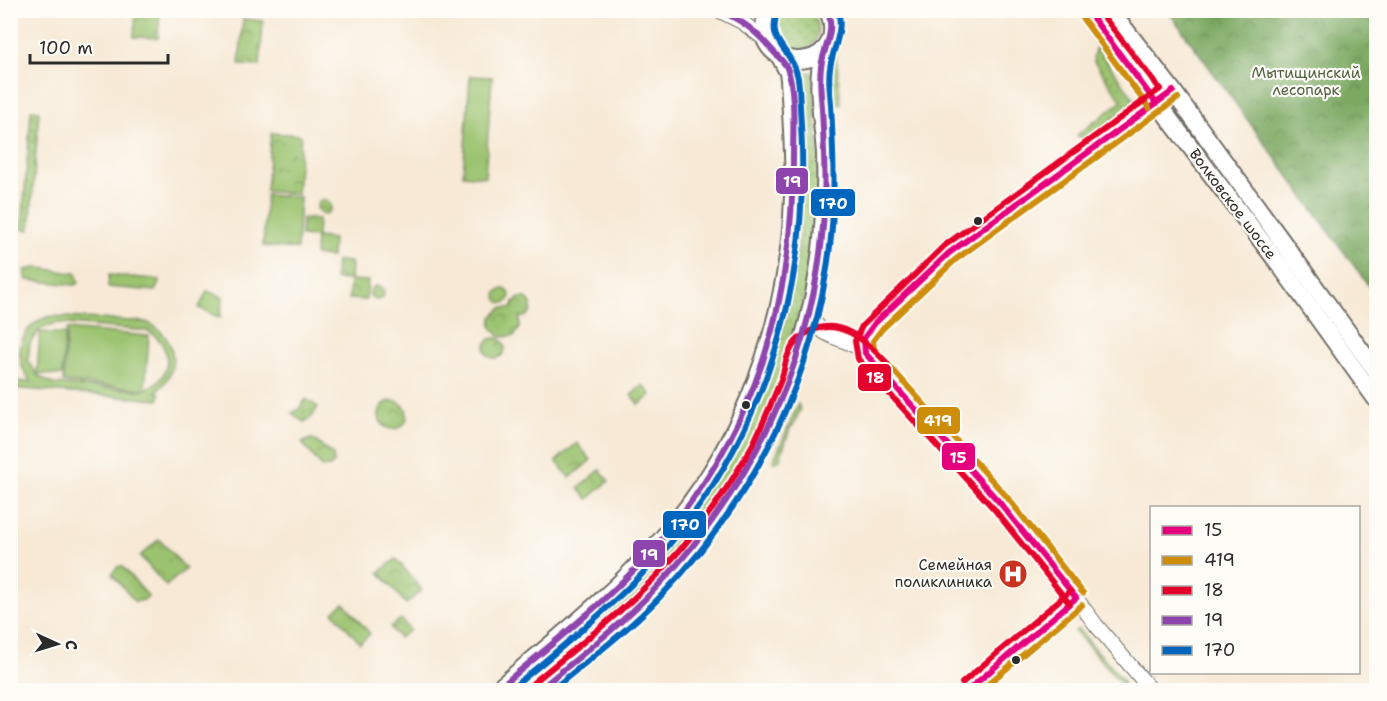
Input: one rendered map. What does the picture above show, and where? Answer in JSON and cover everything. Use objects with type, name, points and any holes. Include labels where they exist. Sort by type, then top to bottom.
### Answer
[{"type":"main road","points":[[497,690],[610,591],[660,542],[715,466],[752,394],[776,318],[788,259],[791,230],[793,164],[789,78],[786,66],[766,40],[764,25],[769,10]]},
{"type":"main road","points":[[780,57],[794,61],[805,60],[824,50],[832,34],[828,10]]},
{"type":"main road","name":"Волковское шоссе","points":[[1087,10],[1279,264],[1377,399]]},
{"type":"main road","name":"Волковское шоссе","points":[[1110,10],[1173,91],[1377,371]]},
{"type":"main road","points":[[539,690],[651,594],[673,571],[712,524],[761,446],[791,378],[811,306],[820,257],[825,154],[820,73],[824,50]]},
{"type":"street","points":[[719,11],[754,10]]},
{"type":"street","points":[[719,11],[742,22],[766,40]]},
{"type":"street","points":[[845,340],[868,332],[949,253],[1173,91]]},
{"type":"street","points":[[811,306],[816,325],[822,332],[845,340],[865,353],[996,500],[1053,567],[1095,624],[1151,690]]},
{"type":"street","points":[[865,353],[864,342],[868,332]]},
{"type":"street","points":[[798,354],[812,340],[830,336]]},
{"type":"street","points":[[968,690],[1076,598]]},
{"type":"green space","points":[[796,8],[805,9],[812,14],[817,21],[817,39],[812,46],[805,51],[796,52],[787,51],[780,46],[775,39],[774,30],[775,21],[780,14],[787,9]]},
{"type":"green space","points":[[136,11],[160,11],[158,38],[134,37]]},
{"type":"green space","name":"Мытищинский лесопарк","points":[[1168,11],[1376,11],[1376,296]]},
{"type":"green space","points":[[243,19],[263,21],[260,66],[239,65]]},
{"type":"green space","points":[[1096,47],[1135,100],[1086,143],[1077,135],[1122,101],[1094,62]]},
{"type":"green space","points":[[836,57],[841,103],[834,106],[828,116],[829,68]]},
{"type":"green space","points":[[812,72],[819,204],[806,292],[783,375],[768,414],[749,453],[702,526],[640,594],[529,690],[505,690],[655,556],[768,372],[786,316],[800,226],[803,185],[797,74]]},
{"type":"green space","points":[[470,76],[492,77],[485,177],[463,175]]},
{"type":"green space","points":[[31,110],[39,111],[30,230],[22,229]]},
{"type":"green space","points":[[834,129],[834,216],[829,172],[831,139]]},
{"type":"green space","points":[[271,133],[301,135],[297,194],[266,191]]},
{"type":"green space","points":[[266,195],[300,197],[297,249],[263,246]]},
{"type":"green space","points":[[324,200],[329,202],[331,207],[329,212],[324,214],[319,212],[317,207],[319,202]]},
{"type":"green space","points":[[302,218],[318,219],[317,237],[333,239],[332,257],[315,255],[316,237],[301,236]]},
{"type":"green space","points":[[336,261],[351,262],[350,280],[335,279]]},
{"type":"green space","points":[[35,268],[76,273],[79,283],[75,285],[27,280],[25,270]]},
{"type":"green space","points":[[109,275],[160,281],[155,291],[108,287]]},
{"type":"green space","points":[[350,280],[368,281],[366,300],[349,299]]},
{"type":"green space","points":[[377,286],[382,288],[384,293],[382,298],[377,300],[372,298],[370,293],[372,288]]},
{"type":"green space","points":[[500,289],[506,289],[510,296],[506,303],[500,303],[496,299],[496,293]]},
{"type":"green space","points":[[207,291],[223,297],[220,318],[199,308]]},
{"type":"green space","points":[[519,298],[526,298],[531,303],[531,312],[525,317],[520,317],[520,328],[514,336],[500,337],[491,326],[492,317],[502,308],[512,308],[514,302]]},
{"type":"green space","points":[[52,316],[146,322],[156,328],[170,344],[172,354],[170,374],[156,392],[160,393],[159,400],[11,388],[11,381],[31,382],[21,362],[20,352],[26,333],[41,320]],"holes":[[[57,323],[148,331],[162,344],[167,361],[161,378],[145,389],[53,384],[38,376],[28,361],[30,343],[40,329]]]},
{"type":"green space","points":[[67,329],[149,336],[145,389],[63,382]]},
{"type":"green space","points":[[40,332],[65,334],[62,375],[37,374]]},
{"type":"green space","points":[[495,338],[502,341],[505,348],[502,355],[495,358],[488,355],[485,348],[488,341]]},
{"type":"green space","points":[[643,385],[651,395],[639,405],[631,395]]},
{"type":"green space","points":[[306,399],[318,407],[312,417],[304,422],[292,413],[299,409]]},
{"type":"green space","points":[[393,401],[403,405],[407,415],[403,425],[393,429],[383,425],[379,415],[383,405]]},
{"type":"green space","points":[[798,404],[800,410],[791,426],[779,461],[773,462]]},
{"type":"green space","points":[[310,439],[333,455],[334,463],[330,467],[322,467],[302,443]]},
{"type":"green space","points":[[577,443],[591,460],[570,478],[556,461]]},
{"type":"green space","points":[[600,470],[609,481],[588,499],[578,488]]},
{"type":"green space","points":[[159,539],[186,569],[166,586],[140,556]]},
{"type":"green space","points":[[396,559],[422,590],[406,604],[379,572]]},
{"type":"green space","points":[[122,566],[148,596],[147,599],[135,602],[112,574],[117,567]]},
{"type":"green space","points":[[344,603],[370,634],[360,643],[333,612]]},
{"type":"green space","points":[[401,619],[410,630],[399,638],[390,627]]},
{"type":"green space","points":[[1078,629],[1123,680],[1124,687],[1075,631]]},
{"type":"transit line","name":"19","points":[[497,690],[603,600],[661,540],[694,498],[722,454],[745,409],[763,362],[786,264],[791,212],[792,88],[783,61],[749,27],[719,10]]},
{"type":"transit line","name":"19","points":[[539,690],[625,618],[687,553],[718,512],[746,469],[770,424],[790,377],[805,328],[816,278],[823,226],[824,152],[820,77],[822,59],[830,33],[828,10]]},
{"type":"transit line","name":"170","points":[[552,690],[607,646],[659,598],[694,559],[726,517],[754,473],[778,428],[798,380],[814,330],[825,279],[832,227],[833,196],[829,77],[840,25],[838,10]]},
{"type":"transit line","name":"15","points":[[1087,10],[1156,103]]},
{"type":"transit line","name":"170","points":[[510,690],[612,603],[668,546],[699,506],[726,463],[749,419],[768,372],[783,324],[793,275],[800,225],[802,165],[799,82],[790,57],[777,39],[775,32],[777,13]]},
{"type":"transit line","name":"419","points":[[1080,15],[1149,108]]},
{"type":"transit line","name":"18","points":[[1069,603],[994,509],[858,359],[855,341],[862,326],[944,246],[1160,89],[1103,16]]},
{"type":"transit line","name":"15","points":[[1076,598],[1000,503],[865,353],[864,338],[875,323],[949,253],[1173,91]]},
{"type":"transit line","name":"419","points":[[1083,593],[1007,497],[874,349],[873,341],[882,329],[955,260],[1178,98]]},
{"type":"transit line","name":"18","points":[[533,683],[634,598],[700,526],[728,486],[753,444],[782,377],[788,354],[798,339],[817,329],[839,328],[860,338],[887,363]]},
{"type":"transit line","name":"18","points":[[962,683],[1070,591]]},
{"type":"transit line","name":"15","points":[[968,690],[1076,598]]},
{"type":"transit line","name":"419","points":[[981,690],[1082,605]]},
{"type":"place","name":"Семейная поликлиника","points":[[1013,574]]}]
